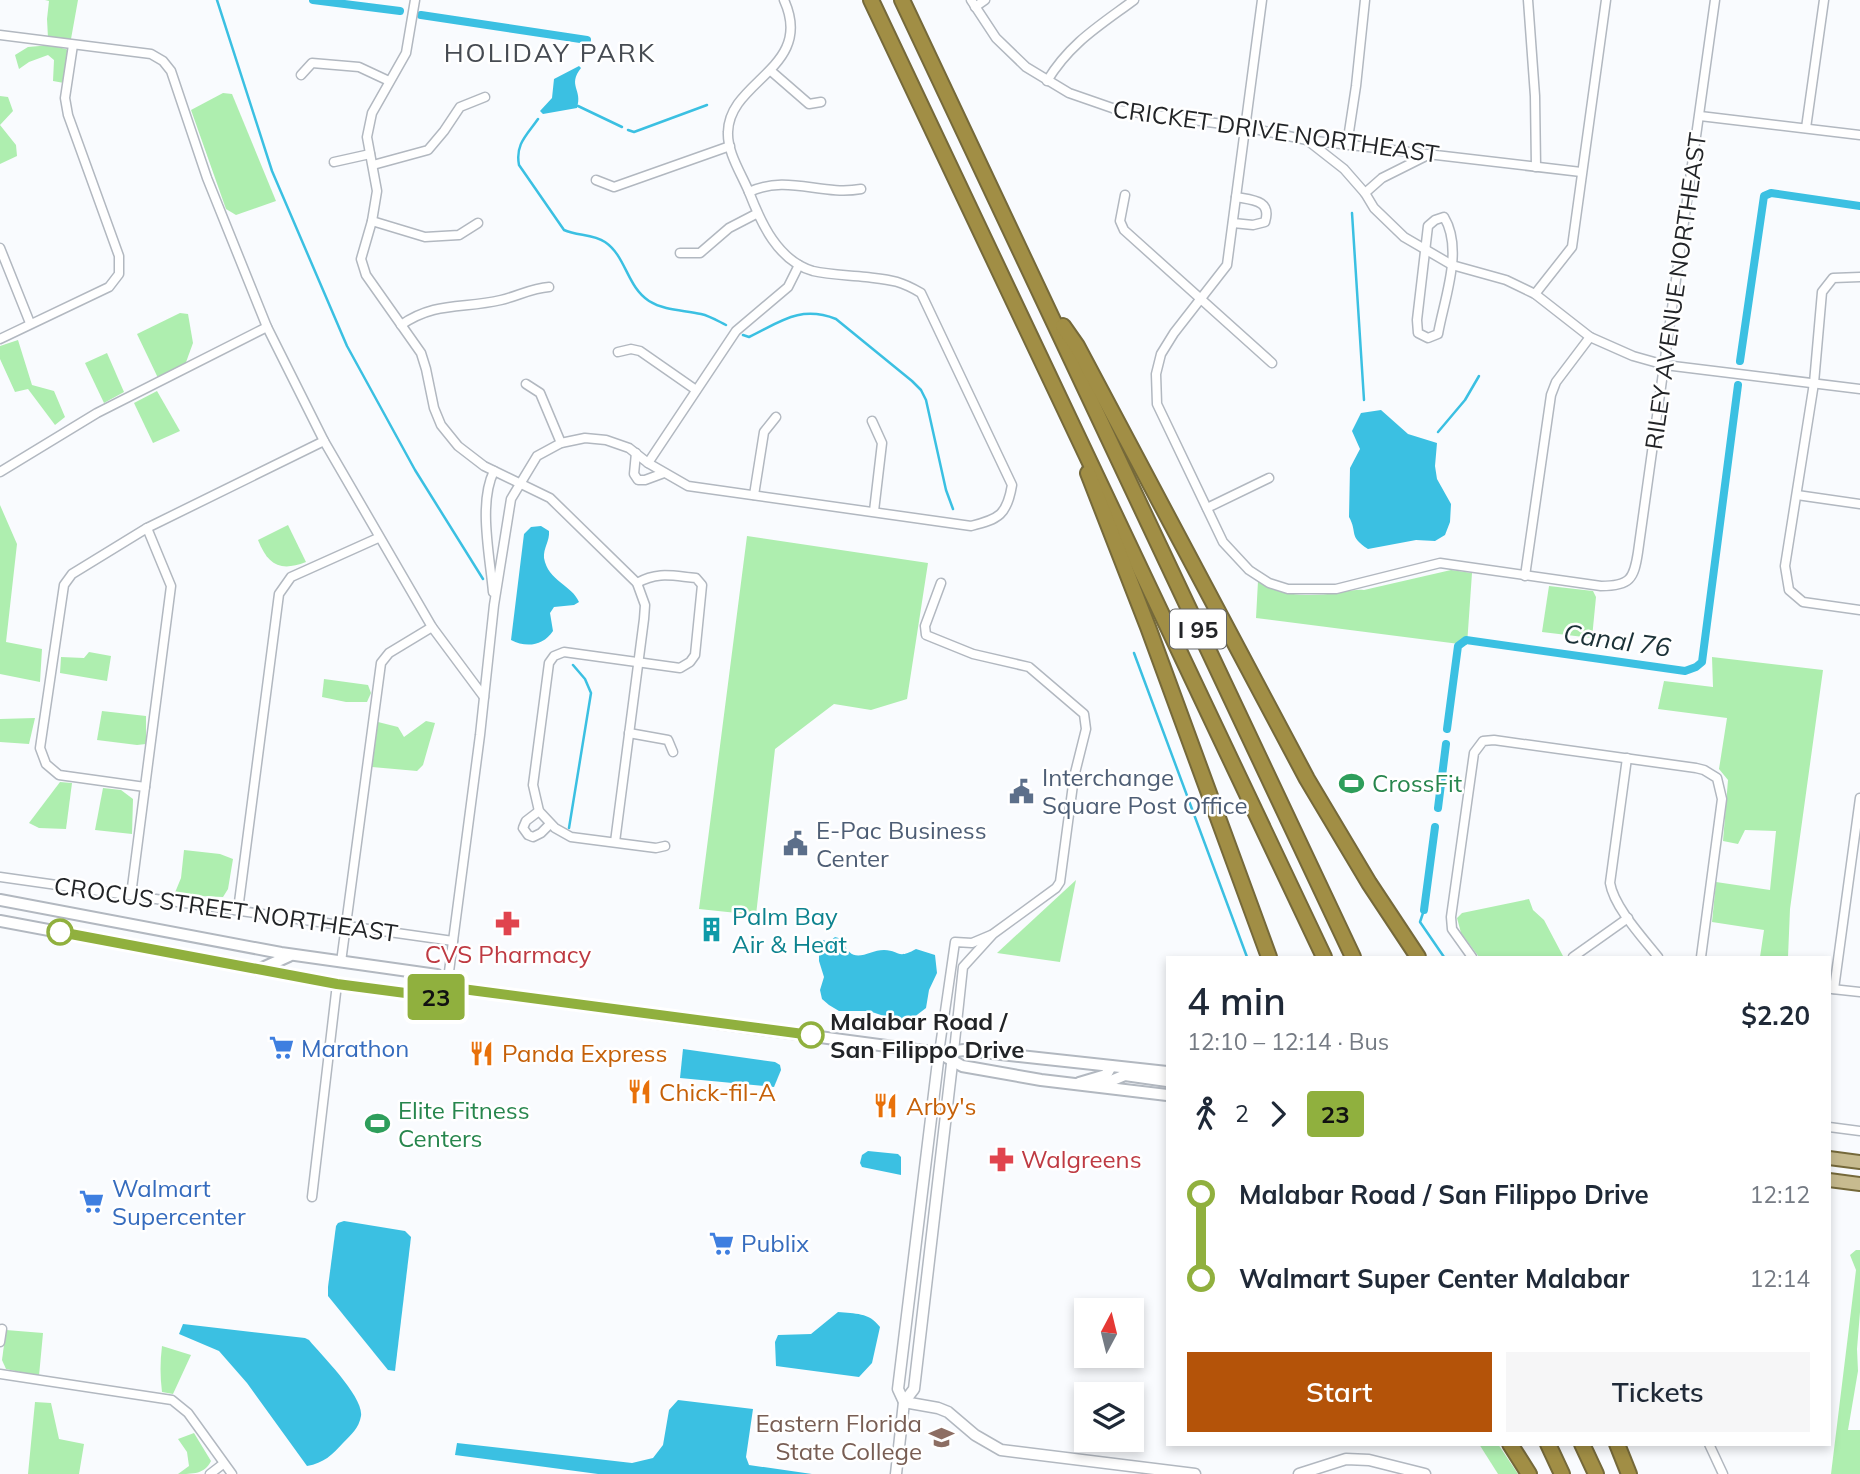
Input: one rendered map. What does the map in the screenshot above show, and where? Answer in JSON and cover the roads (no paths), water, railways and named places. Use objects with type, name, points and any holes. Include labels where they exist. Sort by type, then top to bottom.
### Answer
[{"type":"highway","name":"I 95","points":[[871,0],[1324,956]]},
{"type":"highway","name":"I 95","points":[[902,0],[1353,956]]},
{"type":"highway","points":[[1043,300],[1077,345],[1307,779],[1368,883],[1417,956]]},
{"type":"highway","points":[[1077,438],[1092,486],[1148,627],[1269,956]]},
{"type":"highway","points":[[1511,1446],[1530,1474]]},
{"type":"highway","points":[[1549,1446],[1562,1474]]},
{"type":"highway","points":[[1583,1446],[1596,1474]]},
{"type":"highway","points":[[1618,1446],[1629,1474]]},
{"type":"main road","points":[[0,900],[291,955],[437,975],[447,987],[939,1053],[953,1056],[962,1066],[1166,1095]]},
{"type":"main road","points":[[0,921],[337,984],[436,997],[447,987]]},
{"type":"main road","points":[[258,970],[291,955]]},
{"type":"main road","points":[[953,1056],[964,1050],[1166,1072]]},
{"type":"main road","points":[[1077,1084],[1106,1075],[1111,1066]]},
{"type":"main road","points":[[1097,1087],[1125,1075],[1166,1081]]},
{"type":"main road","points":[[1831,1158],[1860,1162]]},
{"type":"main road","points":[[1831,1180],[1860,1184]]},
{"type":"street","points":[[415,0],[406,53],[372,113],[367,137],[377,191],[361,259],[366,275],[421,353],[434,408],[441,425],[458,446],[494,471],[550,498],[637,583],[645,605],[615,842]]},
{"type":"street","points":[[447,987],[494,605],[511,499],[519,481],[537,456],[561,443],[585,438],[606,440],[629,448],[648,463],[688,486],[971,526],[995,520],[1009,505],[1012,485],[921,293],[901,281],[814,271],[799,265],[777,247],[757,214],[730,146],[728,130],[735,107],[771,71],[788,45],[791,28],[784,0]]},
{"type":"street","points":[[973,4],[985,0]]},
{"type":"street","points":[[1046,81],[1059,60],[1074,45],[1134,0]]},
{"type":"street","points":[[1262,0],[1227,265],[1174,333],[1161,354],[1156,374],[1157,404],[1223,542],[1237,559],[1269,583],[1288,589],[1309,591],[1336,589],[1440,563],[1525,576],[1551,395],[1556,382],[1590,337]]},
{"type":"street","points":[[1347,145],[1365,0]]},
{"type":"street","points":[[1528,0],[1535,96],[1536,167]]},
{"type":"street","points":[[1535,295],[1572,247],[1606,0]]},
{"type":"street","name":"RILEY AVENUE NORTHEAST","points":[[1525,576],[1615,586],[1629,580],[1636,565],[1715,0]]},
{"type":"street","points":[[1806,128],[1824,0]]},
{"type":"street","name":"CRICKET DRIVE NORTHEAST","points":[[973,4],[996,38],[1026,67],[1069,93],[1118,110],[1245,127],[1307,140],[1581,172]]},
{"type":"street","points":[[0,35],[151,54],[163,61],[171,71],[207,178],[267,327],[324,442],[432,627],[484,696]]},
{"type":"street","points":[[0,339],[110,287],[118,274],[119,256],[68,115],[65,98],[73,45]]},
{"type":"street","points":[[301,75],[312,63],[359,67],[389,81]]},
{"type":"street","points":[[771,71],[809,104],[821,102]]},
{"type":"street","points":[[373,165],[428,150],[460,107],[485,97]]},
{"type":"street","points":[[1700,116],[1860,135]]},
{"type":"street","points":[[1307,140],[1344,169],[1388,224],[1404,237],[1452,265],[1506,280],[1535,295],[1590,337],[1633,356],[1665,365],[1860,389]]},
{"type":"street","points":[[596,180],[614,187],[730,146]]},
{"type":"street","points":[[334,162],[370,154]]},
{"type":"street","points":[[1365,193],[1382,178],[1430,154]]},
{"type":"street","points":[[749,192],[780,183],[841,192],[861,189]]},
{"type":"street","points":[[1125,195],[1120,221],[1124,230],[1272,363]]},
{"type":"street","points":[[1233,223],[1261,224],[1265,222],[1267,213],[1261,202],[1236,197]]},
{"type":"street","points":[[680,253],[700,253],[729,228],[757,214]]},
{"type":"street","points":[[1444,218],[1451,229],[1452,265],[1438,334],[1428,338],[1418,333],[1417,320],[1428,226],[1435,219],[1444,218]]},
{"type":"street","points":[[372,221],[425,237],[459,234],[478,223]]},
{"type":"street","points":[[0,248],[30,323]]},
{"type":"street","points":[[648,463],[736,331],[788,287],[799,265]]},
{"type":"street","points":[[1860,277],[1833,278],[1822,292],[1814,383],[1785,566],[1788,590],[1803,602],[1860,610]]},
{"type":"street","points":[[401,325],[429,309],[497,301],[518,296],[534,288],[549,287]]},
{"type":"street","points":[[0,472],[97,413],[267,327]]},
{"type":"street","points":[[618,352],[631,349],[640,351],[696,390]]},
{"type":"street","points":[[526,384],[540,393],[561,443]]},
{"type":"street","points":[[754,495],[764,432],[776,417]]},
{"type":"street","points":[[872,421],[882,443],[873,511]]},
{"type":"street","points":[[145,786],[59,775],[46,764],[40,748],[64,585],[72,574],[147,528],[324,442]]},
{"type":"street","points":[[636,453],[634,474],[638,480],[664,472]]},
{"type":"street","points":[[494,471],[488,483],[485,501],[494,605]]},
{"type":"street","points":[[1208,508],[1269,478]]},
{"type":"street","points":[[1797,495],[1860,504]]},
{"type":"street","points":[[131,895],[171,586],[147,528]]},
{"type":"street","points":[[238,910],[279,594],[291,577],[378,538]]},
{"type":"street","points":[[637,583],[651,575],[696,578],[702,585],[695,655],[680,668],[564,652],[554,656],[549,663],[533,785],[539,811],[550,824],[571,837],[656,848],[665,846]]},
{"type":"street","points":[[904,1402],[914,1389],[962,967],[993,934],[1056,888],[1060,881],[1074,777],[1086,729],[1084,714],[1029,667],[974,654],[926,635],[925,626],[940,583]]},
{"type":"street","points":[[341,962],[381,663],[389,653],[432,627]]},
{"type":"street","points":[[629,733],[668,740],[673,752]]},
{"type":"street","points":[[1471,956],[1452,929],[1451,917],[1474,752],[1479,744],[1494,740],[1704,770],[1718,780],[1722,799],[1701,956]]},
{"type":"street","points":[[1627,758],[1610,883],[1628,918],[1657,956]]},
{"type":"street","points":[[1860,798],[1831,989],[1860,992]]},
{"type":"street","points":[[539,811],[526,821],[523,828],[528,835],[533,837],[550,824]]},
{"type":"street","name":"CROCUS STREET NORTHEAST","points":[[0,877],[453,941]]},
{"type":"street","points":[[1849,881],[1860,883]]},
{"type":"street","points":[[1574,956],[1628,918]]},
{"type":"street","points":[[896,1474],[904,1402],[898,1389],[919,1206],[955,942],[972,943],[993,934]]},
{"type":"street","points":[[312,1197],[337,984]]},
{"type":"street","points":[[1831,1127],[1860,1131]]},
{"type":"street","points":[[919,1206],[930,1244]]},
{"type":"street","points":[[916,1235],[929,1262]]},
{"type":"street","points":[[0,1342],[2,1329]]},
{"type":"street","points":[[0,1374],[172,1400],[188,1413],[232,1474]]},
{"type":"street","points":[[904,1402],[948,1412],[975,1435],[1002,1450],[1195,1474]]},
{"type":"street","points":[[1710,1446],[1723,1474]]},
{"type":"street","points":[[1299,1474],[1346,1459],[1369,1460],[1424,1474]]},
{"type":"street","points":[[211,1474],[223,1464]]},
{"type":"water","points":[[579,66],[581,68],[575,79],[577,108],[543,114],[540,111],[552,98],[554,79]]},
{"type":"water","points":[[1381,410],[1408,434],[1437,443],[1437,479],[1451,504],[1450,522],[1445,535],[1435,541],[1416,540],[1368,549],[1356,537],[1349,517],[1350,468],[1360,449],[1352,431],[1361,413]]},
{"type":"water","points":[[541,526],[549,531],[544,554],[546,566],[579,602],[554,607],[550,613],[553,631],[549,636],[539,643],[522,644],[511,640],[524,534],[531,527]]},
{"type":"water","points":[[835,937],[842,939],[850,953],[855,955],[884,950],[905,954],[916,949],[935,955],[937,973],[929,990],[926,1008],[909,1021],[899,1021],[869,1011],[839,1011],[829,1005],[822,999],[820,990],[824,977],[819,961],[819,945],[823,940],[829,942]]},
{"type":"water","points":[[683,1049],[775,1062],[780,1065],[781,1070],[774,1087],[680,1078]]},
{"type":"water","points":[[868,1151],[898,1154],[901,1157],[901,1175],[862,1167],[862,1155]]},
{"type":"water","points":[[344,1221],[405,1231],[411,1237],[395,1371],[388,1370],[328,1296],[336,1226]]},
{"type":"water","points":[[838,1312],[866,1316],[880,1327],[872,1363],[859,1377],[776,1366],[775,1342],[778,1335],[811,1334]]},
{"type":"water","points":[[183,1324],[309,1340],[356,1398],[361,1416],[357,1428],[327,1458],[307,1466],[247,1383],[219,1351],[179,1334]]},
{"type":"water","points":[[678,1400],[753,1409],[746,1457],[749,1465],[812,1474],[598,1474],[455,1455],[457,1443],[632,1463],[653,1458],[663,1445],[669,1410]]},
{"type":"waterway","points":[[217,0],[272,171],[347,346],[415,470],[483,579]]},
{"type":"waterway","points":[[313,0],[400,11]]},
{"type":"waterway","points":[[421,15],[587,40]]},
{"type":"waterway","points":[[628,130],[634,132],[707,105]]},
{"type":"waterway","points":[[578,106],[622,127]]},
{"type":"waterway","points":[[538,119],[520,145],[519,165],[564,230],[605,242],[618,255],[636,288],[649,301],[704,315],[726,325]]},
{"type":"waterway","name":"Canal 76","points":[[1740,361],[1764,196],[1771,193],[1860,206]]},
{"type":"waterway","points":[[1352,213],[1364,400]]},
{"type":"waterway","points":[[743,335],[749,337],[791,317],[823,315],[836,319],[912,381],[926,400],[946,490],[953,509]]},
{"type":"waterway","points":[[1438,432],[1465,400],[1479,376]]},
{"type":"waterway","name":"Canal 76","points":[[1447,729],[1458,646],[1466,640],[1685,671],[1702,662],[1738,385]]},
{"type":"waterway","points":[[1134,653],[1247,956]]},
{"type":"waterway","points":[[569,828],[591,693],[585,679],[573,665]]},
{"type":"waterway","name":"Canal 76","points":[[1438,808],[1446,744]]},
{"type":"waterway","name":"Canal 76","points":[[1424,910],[1435,827]]},
{"type":"waterway","points":[[1424,910],[1420,922],[1443,956]]},
{"type":"place","name":"CrossFit","points":[[1352,783]]},
{"type":"place","name":"Interchange Square Post Office","points":[[1022,791]]},
{"type":"place","name":"E-Pac Business Center","points":[[796,844]]},
{"type":"place","name":"CVS Pharmacy","points":[[508,923]]},
{"type":"place","name":"Palm Bay Air & Heat","points":[[712,930]]},
{"type":"place","name":"Malabar Road / San Filippo Drive","points":[[811,1035]]},
{"type":"place","name":"Marathon","points":[[281,1048]]},
{"type":"place","name":"Panda Express","points":[[482,1053]]},
{"type":"place","name":"Chick-fil-A","points":[[639,1092]]},
{"type":"place","name":"Arby's","points":[[886,1106]]},
{"type":"place","name":"Elite Fitness Centers","points":[[378,1124]]},
{"type":"place","name":"Walgreens","points":[[1001,1159]]},
{"type":"place","name":"Walmart Supercenter","points":[[92,1202]]},
{"type":"place","name":"Publix","points":[[721,1243]]},
{"type":"place","name":"Eastern Florida State College","points":[[942,1437]]},
{"type":"district","name":"HOLIDAY PARK","points":[[550,52]]}]
